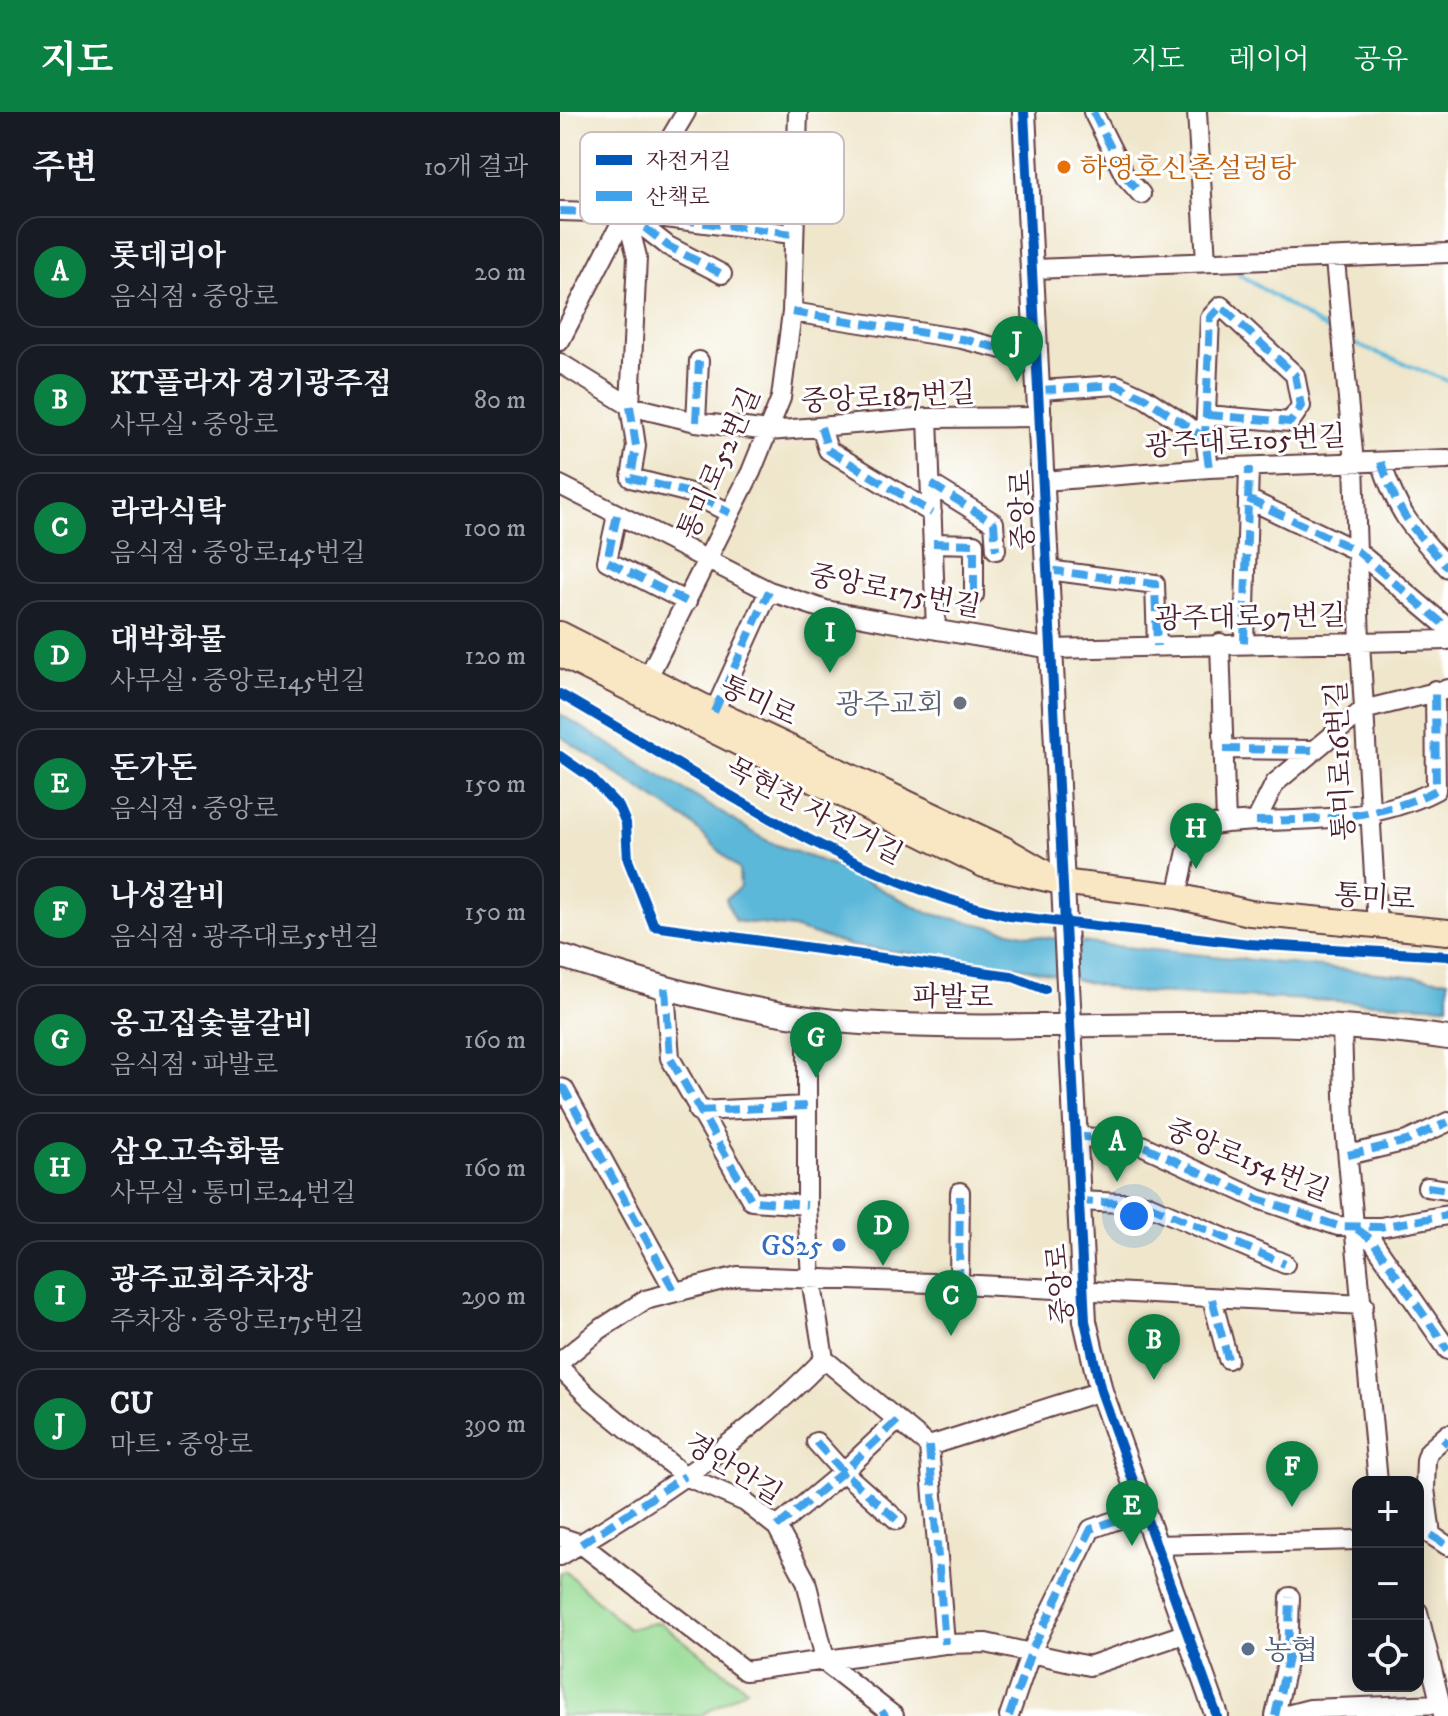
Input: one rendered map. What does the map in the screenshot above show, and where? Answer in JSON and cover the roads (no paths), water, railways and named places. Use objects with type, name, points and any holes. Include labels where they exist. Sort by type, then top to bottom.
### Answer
[{"type":"main road","name":"통미로","points":[[560,634],[714,712],[1002,848],[1063,894]]},
{"type":"main road","name":"통미로","points":[[560,654],[984,865],[1063,894],[1177,896],[1250,913],[1448,932]]},
{"type":"street","points":[[674,132],[686,112]]},
{"type":"street","name":"통미로52번길","points":[[797,132],[798,112]]},
{"type":"street","name":"중앙로","points":[[1024,112],[1042,417],[1081,1291],[1101,1391],[1217,1716]]},
{"type":"street","points":[[1093,112],[1125,176],[1141,194]]},
{"type":"street","points":[[1197,112],[1206,261]]},
{"type":"street","points":[[560,211],[580,212]]},
{"type":"street","points":[[560,341],[620,224]]},
{"type":"street","points":[[629,224],[637,257],[630,406],[636,446],[631,478],[690,493],[730,513]]},
{"type":"street","points":[[640,224],[668,246],[722,274]]},
{"type":"street","points":[[713,224],[792,234]]},
{"type":"street","name":"통미로52번길","points":[[647,679],[730,513],[769,431],[781,398],[792,312],[792,224]]},
{"type":"street","points":[[1034,269],[1206,261],[1335,260],[1448,253]]},
{"type":"street","name":"통미로16번길","points":[[1335,260],[1354,463],[1363,710],[1377,925]]},
{"type":"street","points":[[1207,415],[1290,422],[1301,406],[1295,375],[1221,306],[1210,318],[1205,438],[1209,468]]},
{"type":"street","points":[[792,312],[962,339],[1038,358]]},
{"type":"street","points":[[696,422],[699,361]]},
{"type":"street","name":"중앙로187번길","points":[[560,363],[630,406],[696,422],[769,431],[928,418],[1042,417]]},
{"type":"street","points":[[1040,390],[1117,385],[1145,398],[1205,438]]},
{"type":"street","points":[[928,418],[936,630]]},
{"type":"street","points":[[821,427],[828,450],[932,513]]},
{"type":"street","name":"광주대로105번길","points":[[1044,481],[1209,468],[1448,459]]},
{"type":"street","points":[[1381,462],[1392,496],[1411,530],[1448,568]]},
{"type":"street","points":[[1244,643],[1249,467]]},
{"type":"street","points":[[931,484],[994,523],[996,550]]},
{"type":"street","name":"중앙로175번길","points":[[560,485],[769,591],[826,610],[1052,649]]},
{"type":"street","points":[[1248,499],[1357,551],[1448,628]]},
{"type":"street","points":[[617,515],[607,561],[687,602]]},
{"type":"street","points":[[933,543],[974,544],[974,595]]},
{"type":"street","points":[[1048,570],[1155,584],[1157,646]]},
{"type":"street","points":[[714,712],[769,591]]},
{"type":"street","name":"광주대로97번길","points":[[1052,649],[1448,640]]},
{"type":"street","points":[[1220,643],[1226,823]]},
{"type":"street","points":[[1177,896],[1187,850],[1199,827],[1256,821],[1317,820],[1370,812],[1410,804],[1436,790],[1441,689],[1363,710],[1275,783],[1256,821]]},
{"type":"street","points":[[1224,749],[1313,750]]},
{"type":"street","name":"파발로","points":[[560,956],[665,988],[757,1011],[807,1018],[963,1027],[1069,1022],[1342,1027],[1448,1038]]},
{"type":"street","points":[[665,988],[670,1058],[752,1201],[807,1205]]},
{"type":"street","points":[[807,1018],[807,1205],[811,1279],[824,1359],[929,1446],[945,1644]]},
{"type":"street","points":[[1342,1027],[1348,1155],[1378,1476]]},
{"type":"street","points":[[560,1088],[564,1089],[674,1290]]},
{"type":"street","points":[[698,1111],[807,1106]]},
{"type":"street","points":[[1348,1155],[1407,1141],[1448,1122]]},
{"type":"street","name":"중앙로154번길","points":[[1074,1136],[1135,1142],[1258,1199],[1357,1229],[1448,1215]]},
{"type":"street","points":[[1427,1187],[1448,1190]]},
{"type":"street","points":[[959,1284],[960,1192]]},
{"type":"street","points":[[1077,1201],[1146,1204],[1285,1264]]},
{"type":"street","points":[[1357,1229],[1372,1240],[1448,1350]]},
{"type":"street","points":[[560,1365],[599,1330],[645,1300],[674,1290],[738,1276],[1364,1305]]},
{"type":"street","points":[[1212,1299],[1228,1359]]},
{"type":"street","points":[[560,1556],[685,1476],[796,1388],[824,1359]]},
{"type":"street","name":"경안안길","points":[[560,1365],[590,1398],[685,1476],[745,1502],[777,1527],[806,1581],[826,1663]]},
{"type":"street","points":[[929,1446],[1101,1391]]},
{"type":"street","points":[[777,1527],[843,1472],[898,1420]]},
{"type":"street","points":[[1446,1439],[1429,1451],[1425,1489],[1432,1536],[1448,1546]]},
{"type":"street","points":[[816,1442],[843,1472],[897,1520]]},
{"type":"street","points":[[1009,1716],[1031,1652],[1091,1529],[1142,1511]]},
{"type":"street","points":[[560,1537],[581,1544],[745,1671],[826,1663],[945,1644],[986,1643],[1089,1666],[1187,1633]]},
{"type":"street","points":[[1155,1545],[1352,1540]]},
{"type":"street","points":[[1275,1716],[1288,1658],[1290,1597]]},
{"type":"street","points":[[1283,1716],[1310,1709],[1442,1710],[1420,1620]]},
{"type":"street","points":[[826,1663],[887,1715]]},
{"type":"water","points":[[560,714],[771,843],[835,866],[928,913],[1028,935],[1104,945],[1448,980],[1448,1006],[1128,992],[1026,968],[852,946],[793,928],[735,921],[726,899],[740,887],[739,870],[691,823],[560,736]]},
{"type":"waterway","points":[[1239,274],[1338,337]]},
{"type":"waterway","points":[[1350,342],[1448,381]]},
{"type":"place","name":"하영호신촌설렁탕","points":[[1064,167]]},
{"type":"place","name":"CU","points":[[1017,382]]},
{"type":"place","name":"광주교회주차장","points":[[830,673]]},
{"type":"place","name":"광주교회","points":[[960,703]]},
{"type":"place","name":"삼오고속화물","points":[[1196,869]]},
{"type":"place","name":"옹고집숯불갈비","points":[[816,1078]]},
{"type":"place","name":"롯데리아","points":[[1117,1182]]},
{"type":"place","name":"GS25","points":[[839,1245]]},
{"type":"place","name":"대박화물","points":[[883,1266]]},
{"type":"place","name":"라라식탁","points":[[951,1336]]},
{"type":"place","name":"KT플라자 경기광주점","points":[[1154,1380]]},
{"type":"place","name":"나성갈비","points":[[1292,1507]]},
{"type":"place","name":"돈가돈","points":[[1132,1546]]},
{"type":"place","name":"농협","points":[[1248,1649]]}]
